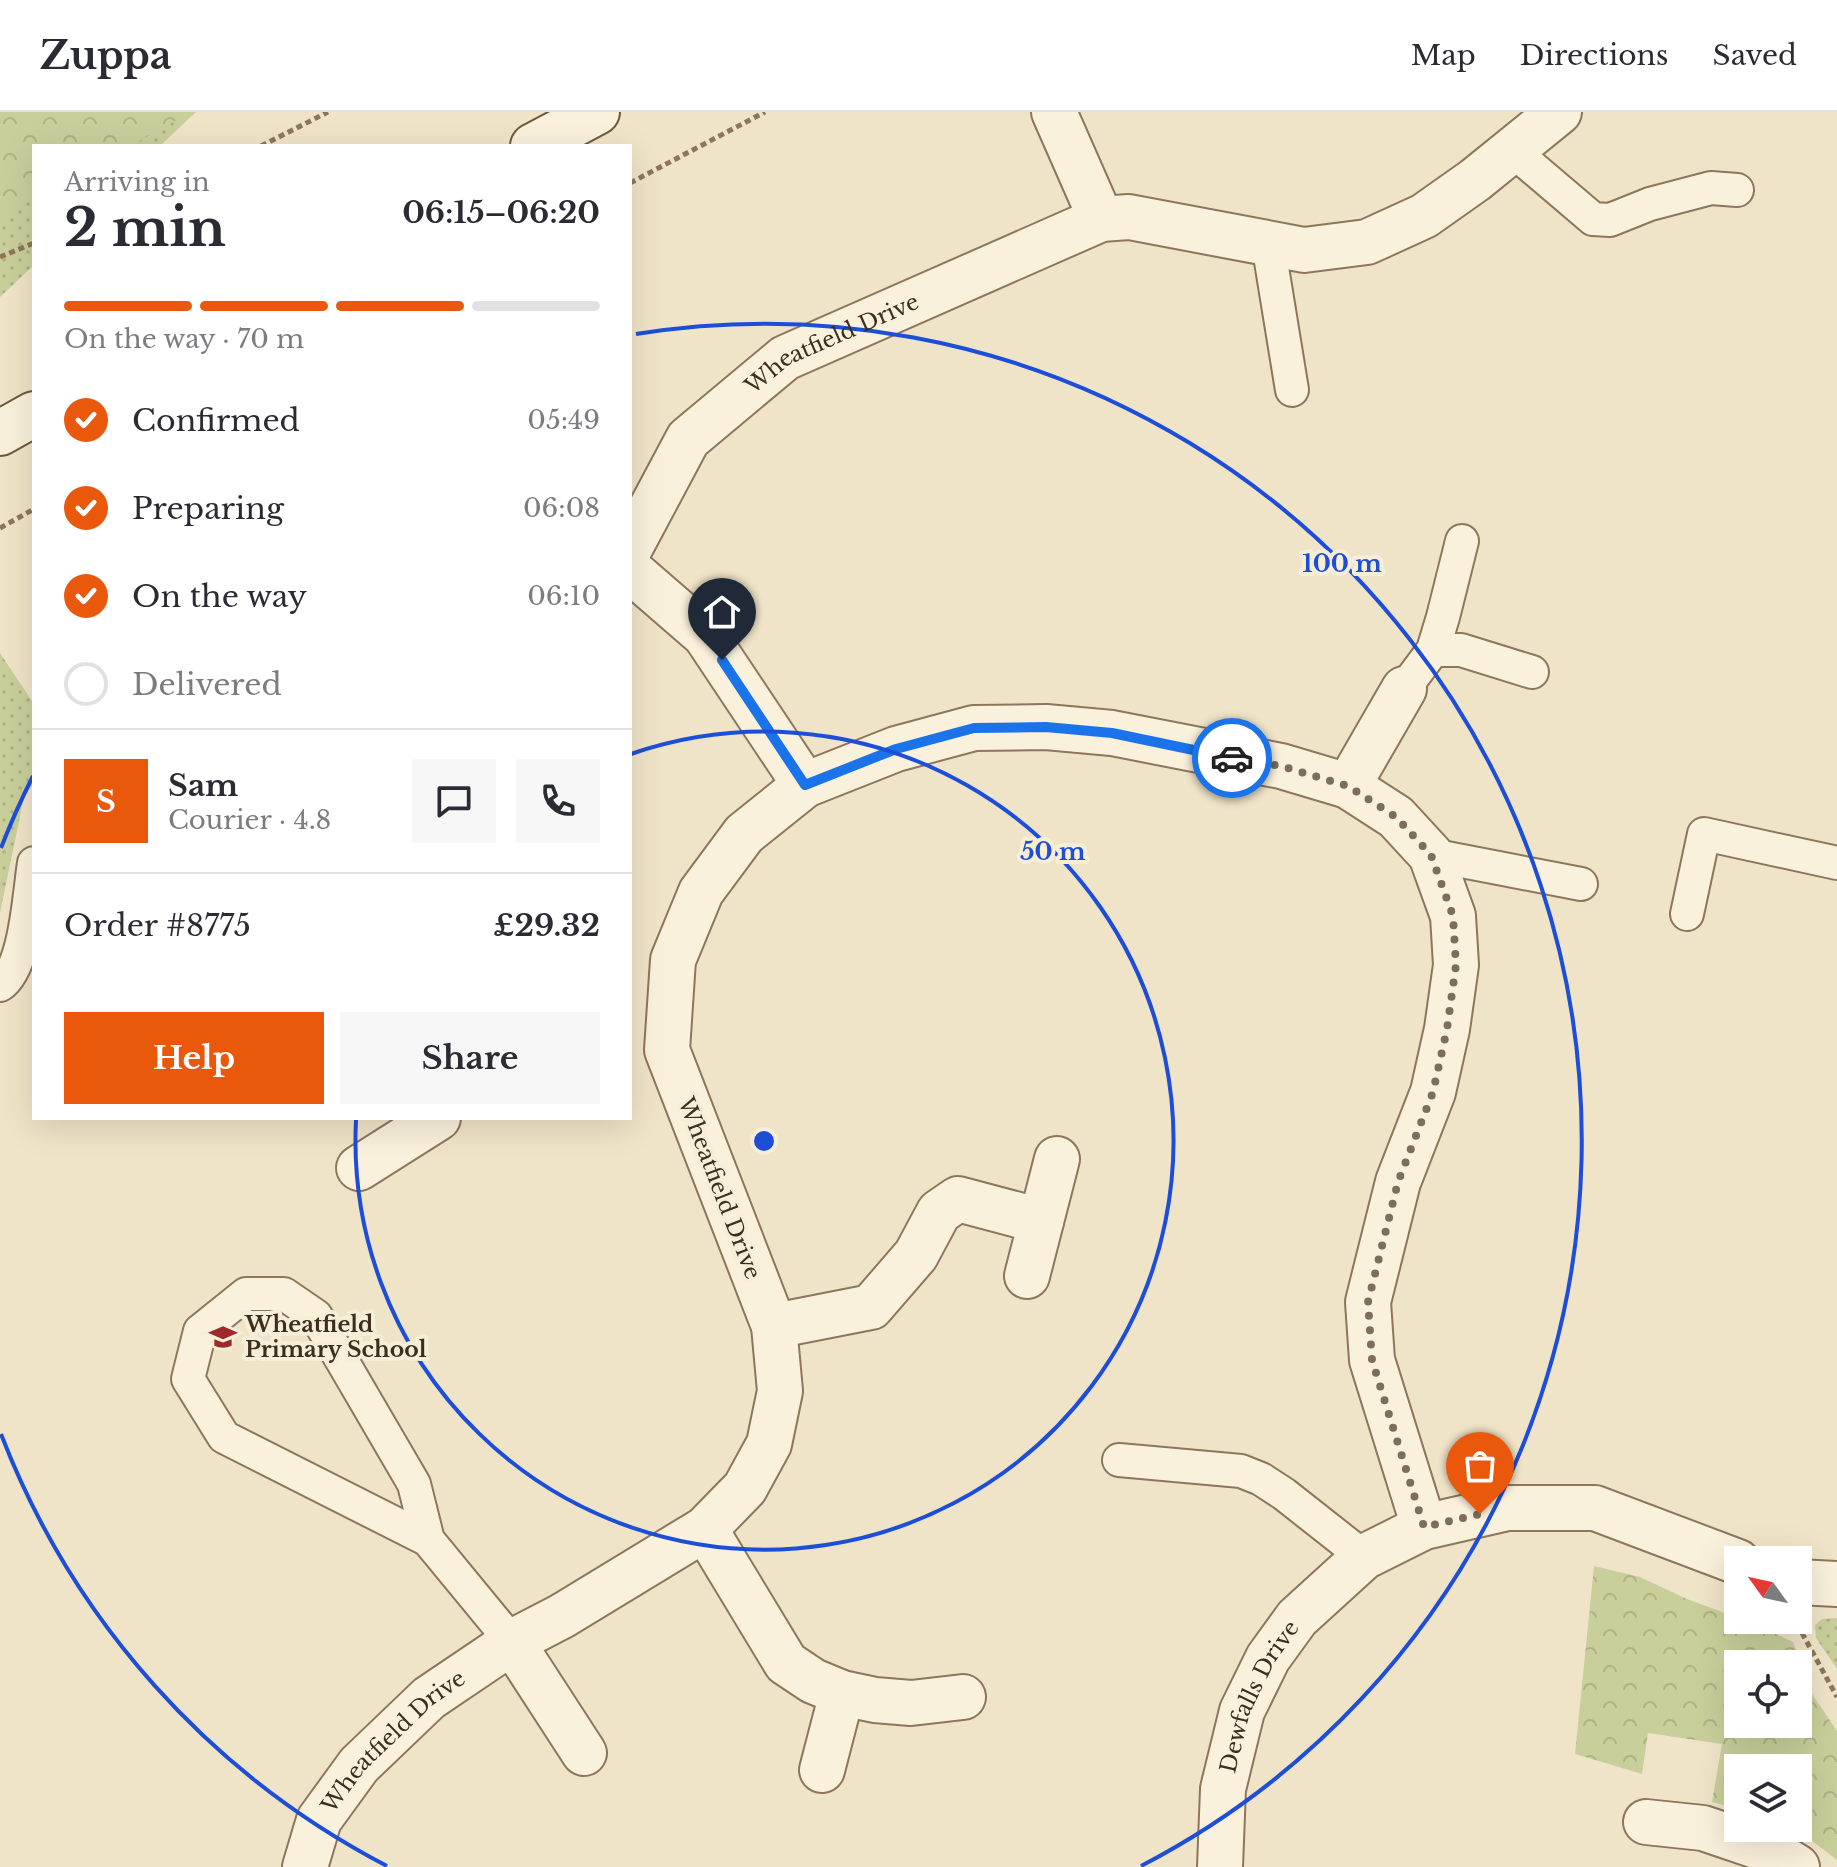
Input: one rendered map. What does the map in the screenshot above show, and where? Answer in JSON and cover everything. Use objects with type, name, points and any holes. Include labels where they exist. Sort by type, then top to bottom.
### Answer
[{"type":"street","points":[[537,144],[597,112]]},
{"type":"street","points":[[1054,112],[1101,219]]},
{"type":"street","name":"Wheatfield Drive","points":[[632,544],[688,439],[785,358],[1101,219],[1129,217],[1304,250],[1367,242],[1424,216],[1513,151],[1559,112]]},
{"type":"street","points":[[0,433],[32,415]]},
{"type":"street","points":[[632,572],[705,635],[805,785]]},
{"type":"street","points":[[1404,689],[1348,786],[1396,817],[1431,855],[1453,916],[1456,965],[1447,1029],[1433,1092],[1398,1182],[1368,1302],[1372,1360],[1424,1527]]},
{"type":"street","name":"Wheatfield Drive","points":[[305,1867],[319,1820],[359,1765],[429,1698],[512,1642],[562,1616],[705,1529],[745,1488],[769,1444],[780,1391],[774,1326],[648,1052],[673,960],[701,892],[744,834],[805,785],[896,749],[974,728],[1046,727],[1112,733],[1281,766],[1348,786]]},
{"type":"street","points":[[359,1168],[435,1120]]},
{"type":"street","points":[[1027,1276],[1057,1159]]},
{"type":"street","points":[[774,1326],[871,1307],[916,1255],[939,1212],[958,1199],[1041,1221]]},
{"type":"street","name":"Dewfalls Drive","points":[[1220,1867],[1223,1789],[1242,1711],[1268,1658],[1297,1618],[1364,1557],[1424,1527],[1507,1508],[1595,1508],[1724,1557]]},
{"type":"street","points":[[705,1529],[786,1663],[813,1681],[842,1693],[875,1700],[911,1703],[963,1697]]},
{"type":"street","points":[[1812,1583],[1837,1584]]},
{"type":"street","points":[[512,1642],[584,1753]]},
{"type":"street","points":[[822,1770],[842,1693]]},
{"type":"street","points":[[1646,1822],[1703,1828],[1771,1851],[1797,1867]]},
{"type":"lane","points":[[1513,151],[1593,219],[1610,220],[1650,204],[1711,188],[1737,190]]},
{"type":"lane","points":[[1268,243],[1292,390]]},
{"type":"lane","points":[[1404,689],[1433,650],[1462,541]]},
{"type":"lane","points":[[1433,650],[1461,650],[1532,672]]},
{"type":"lane","points":[[1687,914],[1704,834],[1837,863]]},
{"type":"lane","points":[[1431,855],[1581,884]]},
{"type":"lane","points":[[0,985],[6,981],[20,956],[32,876]]},
{"type":"lane","points":[[428,1540],[414,1484],[316,1316],[284,1294],[246,1294],[200,1331],[188,1379],[224,1437],[428,1540],[512,1642]]},
{"type":"lane","points":[[1119,1460],[1241,1471],[1284,1494],[1364,1557]]},
{"type":"path","points":[[265,144],[328,112]]},
{"type":"path","points":[[632,182],[765,112]]},
{"type":"path","points":[[0,257],[32,244]]},
{"type":"path","points":[[0,528],[32,510]]},
{"type":"path","points":[[1803,1634],[1837,1697]]},
{"type":"green space","points":[[0,112],[196,112],[162,144],[32,144],[32,267],[0,297]]},
{"type":"green space","points":[[0,112],[191,112],[134,144],[32,144],[32,200],[0,218]]},
{"type":"green space","points":[[0,653],[32,701],[32,786],[24,797],[0,913]]},
{"type":"green space","points":[[1594,1566],[1640,1577],[1724,1613],[1724,1634],[1776,1634],[1793,1642],[1796,1650],[1724,1650],[1724,1738],[1812,1738],[1812,1694],[1837,1731],[1837,1860],[1812,1841],[1812,1754],[1724,1754],[1724,1805],[1712,1802],[1722,1744],[1648,1733],[1642,1774],[1575,1754]]},
{"type":"green space","points":[[1837,1618],[1837,1669],[1816,1638],[1815,1625],[1822,1619]]},
{"type":"way so far","points":[[1232,758],[1281,766],[1348,786],[1396,817],[1431,855],[1453,916],[1456,965],[1447,1029],[1433,1092],[1398,1182],[1368,1302],[1372,1360],[1424,1527],[1480,1514]]},
{"type":"place","name":"Wheatfield Primary School","points":[[223,1337]]},
{"type":"route","points":[[722,660],[805,785],[896,749],[974,728],[1046,727],[1112,733],[1232,758]]}]
